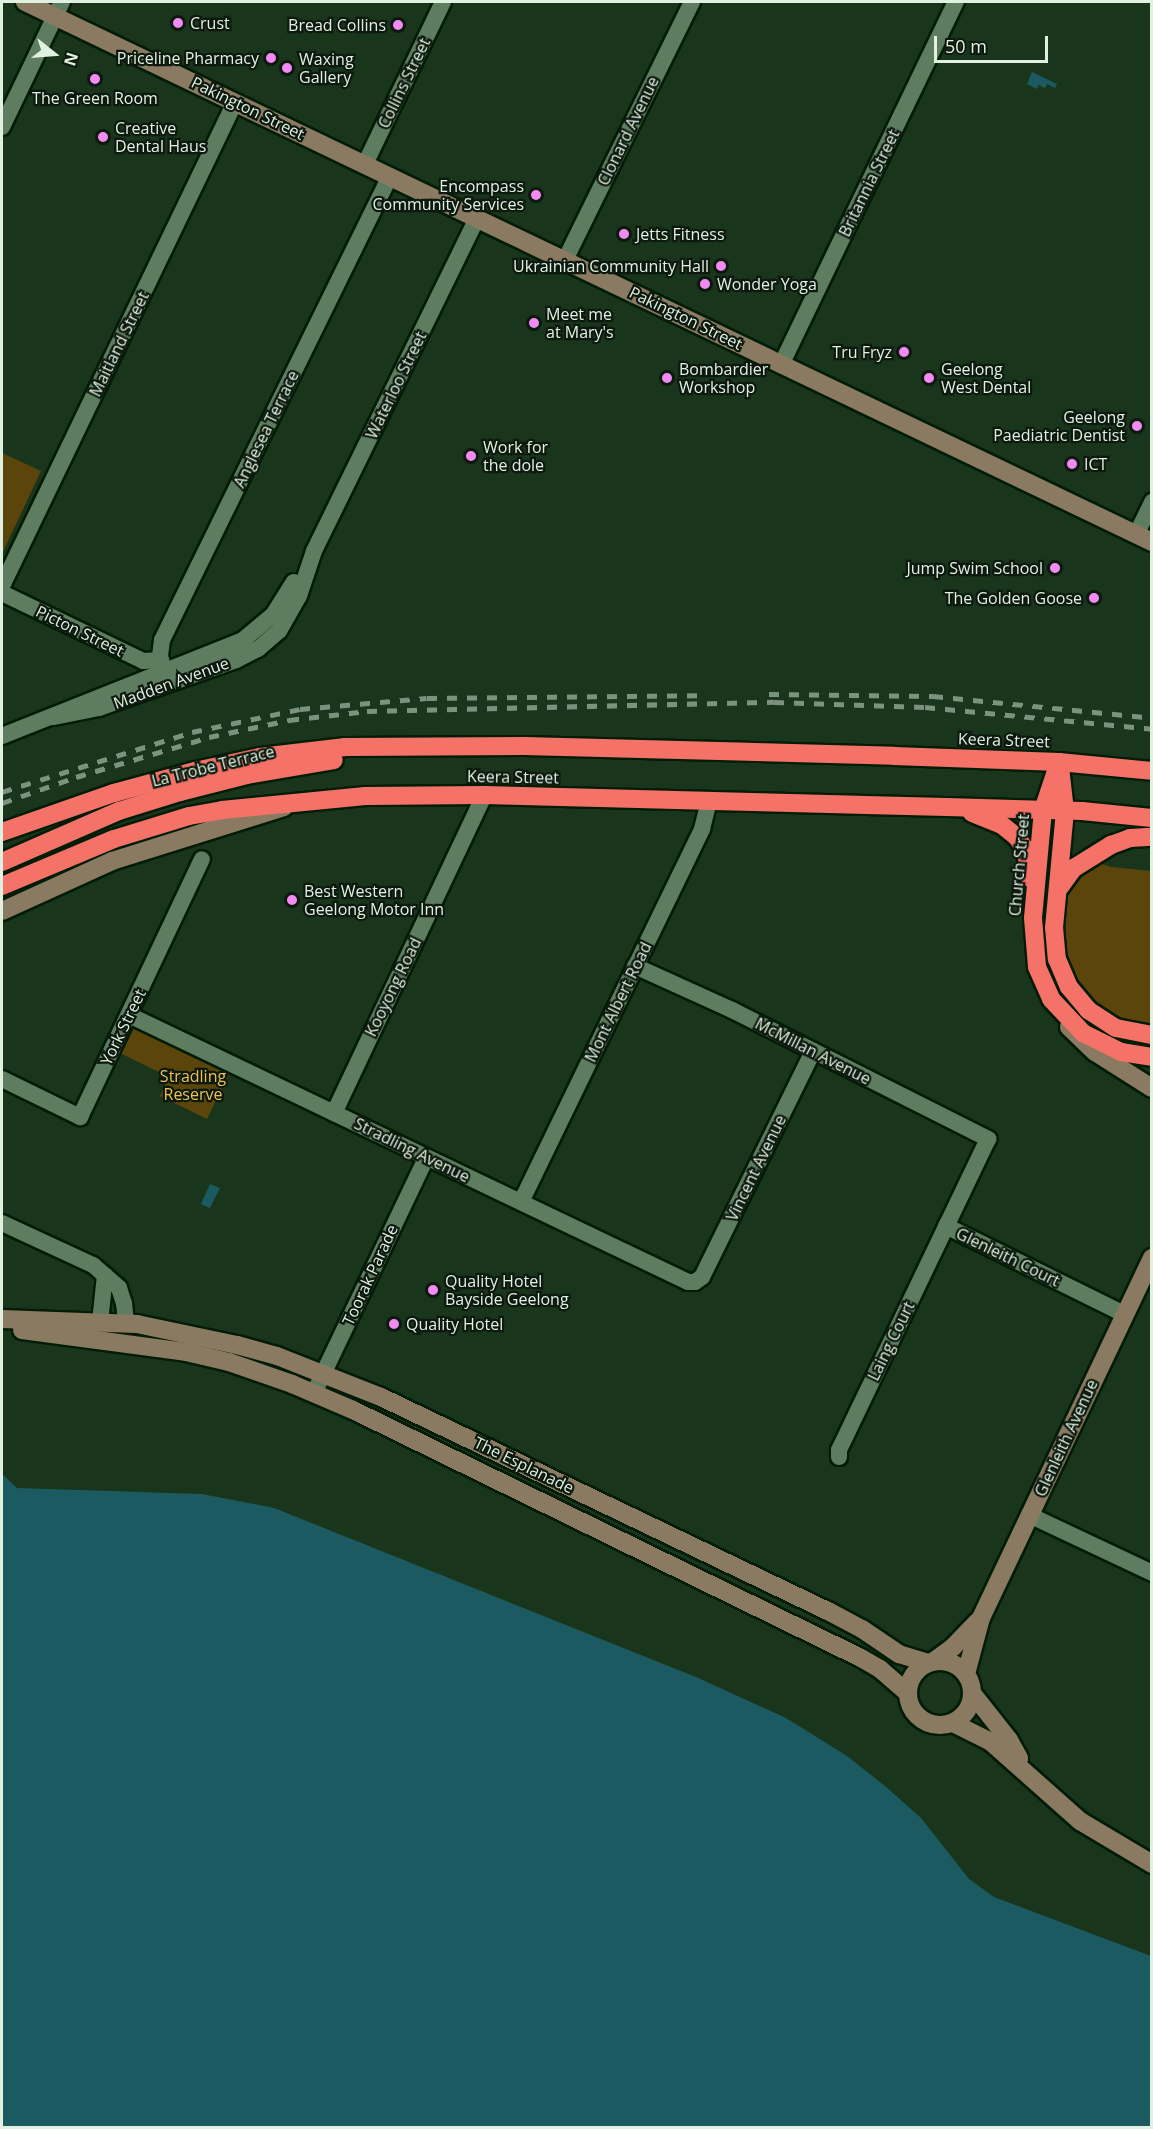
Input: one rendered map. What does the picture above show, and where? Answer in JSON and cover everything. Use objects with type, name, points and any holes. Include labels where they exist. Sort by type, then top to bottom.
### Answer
[{"type":"highway","name":"Keera Street","points":[[444,746],[1059,762],[1152,771]]},
{"type":"highway","points":[[2,832],[114,793],[195,771],[260,757],[345,747],[444,746]]},
{"type":"highway","name":"La Trobe Terrace","points":[[2,862],[119,811],[247,775],[347,758],[444,746]]},
{"type":"highway","points":[[1059,762],[1065,811],[1054,943],[1057,959],[1069,987],[1088,1010],[1100,1020],[1116,1028],[1152,1035]]},
{"type":"highway","name":"Church Street","points":[[1059,762],[1043,810],[1033,918],[1037,967],[1051,999],[1072,1024],[1097,1041],[1121,1052],[1152,1057]]},
{"type":"highway","name":"Keera Street","points":[[294,803],[365,796],[484,795],[1043,810],[1152,818]]},
{"type":"highway","points":[[2,886],[114,839],[170,822],[222,810],[294,803]]},
{"type":"highway","points":[[947,807],[984,817],[1017,837],[1027,856],[1033,918]]},
{"type":"highway","points":[[1057,895],[1067,874],[1086,859],[1120,841],[1152,837]]},
{"type":"street","name":"Pakington Street","points":[[25,2],[58,9],[235,102],[1144,538]]},
{"type":"street","name":"Collins Street","points":[[365,164],[443,2]]},
{"type":"street","name":"Clonard Avenue","points":[[565,260],[692,2]]},
{"type":"street","name":"Britannia Street","points":[[781,365],[956,2]]},
{"type":"street","points":[[2,127],[58,9]]},
{"type":"street","name":"Maitland Street","points":[[2,586],[235,102]]},
{"type":"street","name":"Anglesea Terrace","points":[[164,672],[162,640],[390,176]]},
{"type":"street","name":"Waterloo Street","points":[[272,627],[298,596],[314,551],[477,218]]},
{"type":"street","points":[[1144,538],[1152,502]]},
{"type":"street","name":"Picton Street","points":[[2,593],[164,672]]},
{"type":"street","name":"Madden Avenue","points":[[2,736],[54,717],[99,708],[164,672],[272,627]]},
{"type":"street","name":"Kooyong Road","points":[[333,1113],[484,795]]},
{"type":"street","name":"Mont Albert Road","points":[[521,1202],[702,829],[709,800]]},
{"type":"street","name":"Keera Street","points":[[2,911],[79,875],[148,848],[235,824],[294,803]]},
{"type":"street","name":"York Street","points":[[2,1079],[80,1117],[202,859]]},
{"type":"street","name":"McMillan Avenue","points":[[635,966],[813,1051],[988,1139]]},
{"type":"street","points":[[1051,999],[1065,1023],[1081,1040],[1109,1062],[1152,1088]]},
{"type":"street","name":"Stradling Avenue","points":[[129,1015],[688,1282],[695,1282]]},
{"type":"street","name":"Vincent Avenue","points":[[695,1282],[702,1277],[813,1051]]},
{"type":"street","name":"Glenleith Court","points":[[988,1139],[946,1226],[1124,1314]]},
{"type":"street","name":"Toorak Parade","points":[[314,1393],[426,1158]]},
{"type":"street","points":[[2,1223],[89,1262],[105,1275],[120,1292],[126,1323],[119,1342]]},
{"type":"street","name":"Laing Court","points":[[839,1457],[839,1450],[946,1226]]},
{"type":"street","name":"Glenleith Avenue","points":[[966,1674],[981,1618],[1152,1258]]},
{"type":"street","points":[[100,1330],[105,1275]]},
{"type":"street","points":[[2,1319],[100,1330]]},
{"type":"street","name":"The Esplanade","points":[[100,1330],[126,1323],[237,1345],[277,1356],[416,1413],[828,1611],[862,1629],[883,1646],[899,1654],[931,1662]]},
{"type":"street","points":[[2,1328],[100,1330]]},
{"type":"street","name":"The Esplanade","points":[[100,1330],[119,1342],[229,1362],[314,1393],[861,1658],[887,1674],[908,1693]]},
{"type":"street","points":[[1029,1515],[1152,1573]]},
{"type":"street","name":"Glenleith Avenue","points":[[931,1662],[953,1647],[981,1618]]},
{"type":"street","points":[[972,1693],[967,1711],[953,1723],[942,1726],[922,1720],[914,1713],[908,1693],[913,1676],[931,1662],[952,1663],[966,1674],[972,1693],[1009,1740],[1024,1768]]},
{"type":"street","points":[[953,1723],[992,1742],[1024,1768],[1046,1793],[1080,1821],[1152,1864]]},
{"type":"green space","points":[[2,453],[41,471],[2,554]]},
{"type":"green space","points":[[1096,862],[1111,867],[1151,871],[1151,1024],[1129,1021],[1094,1002],[1082,989],[1072,970],[1066,948],[1064,923],[1069,885],[1079,872]]},
{"type":"green space","name":"Stradling Reserve","points":[[133,1027],[229,1074],[207,1119],[160,1096],[169,1077],[120,1053]]},
{"type":"water","points":[[1032,72],[1057,84],[1055,88],[1047,84],[1045,88],[1038,85],[1037,89],[1027,84]]},
{"type":"water","points":[[210,1184],[220,1188],[210,1208],[201,1204]]},
{"type":"water","points":[[2,1474],[17,1488],[202,1494],[274,1508],[696,1677],[786,1718],[847,1756],[885,1786],[921,1818],[969,1879],[994,1897],[1151,1956],[1151,2127],[2,2127]]},
{"type":"railway","points":[[769,694],[933,696],[1152,718]]},
{"type":"railway","points":[[2,792],[192,732],[300,709],[427,698],[700,695]]},
{"type":"railway","points":[[2,803],[76,777],[209,737],[289,720],[367,711],[774,702],[925,707],[1152,729]]},
{"type":"place","name":"Crust","points":[[178,23]]},
{"type":"place","name":"Bread Collins","points":[[398,25]]},
{"type":"place","name":"Priceline Pharmacy","points":[[271,58]]},
{"type":"place","name":"Waxing Gallery","points":[[287,68]]},
{"type":"place","name":"The Green Room","points":[[95,79]]},
{"type":"place","name":"Creative Dental Haus","points":[[103,137]]},
{"type":"place","name":"Encompass Community Services","points":[[536,195]]},
{"type":"place","name":"Jetts Fitness","points":[[624,234]]},
{"type":"place","name":"Ukrainian Community Hall","points":[[721,266]]},
{"type":"place","name":"Wonder Yoga","points":[[705,284]]},
{"type":"place","name":"Meet me at Mary's","points":[[534,323]]},
{"type":"place","name":"Tru Fryz","points":[[904,352]]},
{"type":"place","name":"Bombardier Workshop","points":[[667,378]]},
{"type":"place","name":"Geelong West Dental","points":[[929,378]]},
{"type":"place","name":"Geelong Paediatric Dentist","points":[[1137,426]]},
{"type":"place","name":"Work for the dole","points":[[471,456]]},
{"type":"place","name":"ICT","points":[[1072,464]]},
{"type":"place","name":"Jump Swim School","points":[[1055,568]]},
{"type":"place","name":"The Golden Goose","points":[[1094,598]]},
{"type":"place","name":"Best Western Geelong Motor Inn","points":[[292,900]]},
{"type":"place","name":"Quality Hotel Bayside Geelong","points":[[433,1290]]},
{"type":"place","name":"Quality Hotel","points":[[394,1324]]}]
